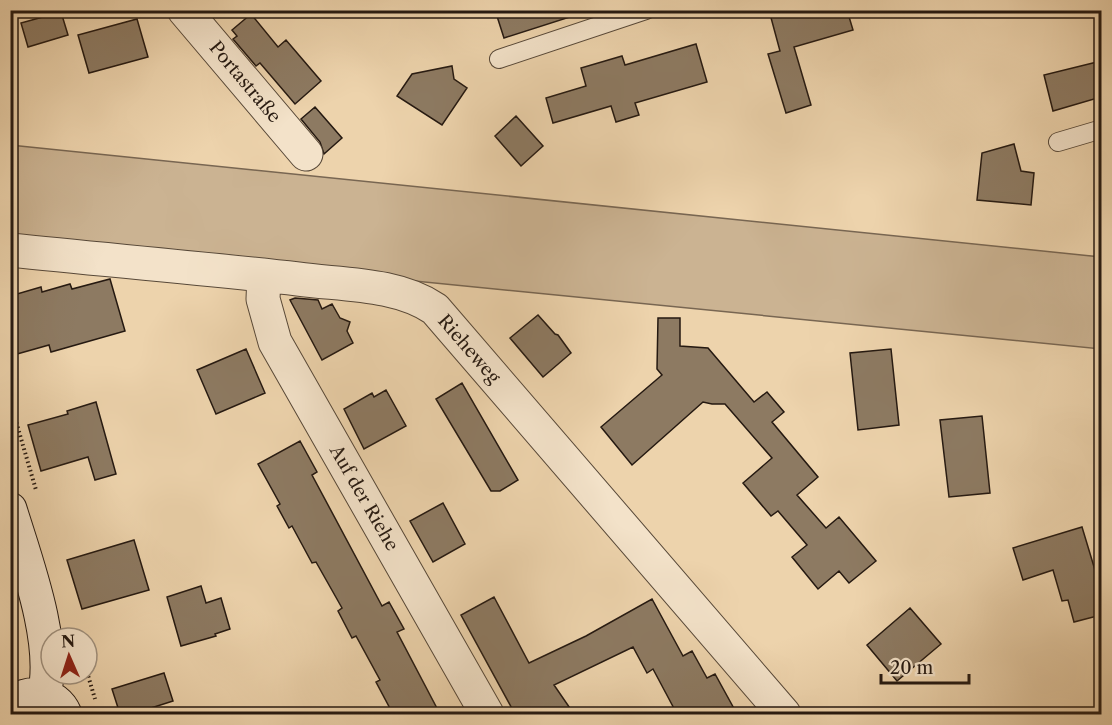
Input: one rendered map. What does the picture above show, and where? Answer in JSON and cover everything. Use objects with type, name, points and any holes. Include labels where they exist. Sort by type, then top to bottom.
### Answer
[{"type":"street","name":"Portastraße","points":[[184,10],[306,154]]},
{"type":"street","name":"Rieheweg","points":[[10,250],[264,275],[395,291],[414,297],[435,309],[784,714]]},
{"type":"street","name":"Auf der Riehe","points":[[264,275],[263,299],[275,342],[487,714]]},
{"type":"street","points":[[10,509],[36,599],[54,705]]},
{"type":"street","points":[[10,705],[30,694],[54,705]]},
{"type":"lane","points":[[499,59],[646,10]]},
{"type":"lane","points":[[1058,142],[1101,129]]},
{"type":"path","points":[[91,686],[96,704]]},
{"type":"shaded area","points":[[10,145],[1101,257],[1101,349],[11,241]]},
{"type":"building","points":[[495,10],[573,10],[573,16],[504,38]]},
{"type":"building","points":[[783,10],[847,10],[853,30],[794,47],[811,105],[786,113],[768,54],[780,51],[770,14]]},
{"type":"building","points":[[61,12],[68,35],[28,47],[21,23]]},
{"type":"building","points":[[251,14],[278,47],[286,40],[321,81],[295,104],[260,63],[256,66],[233,39],[237,36],[232,30]]},
{"type":"building","points":[[137,19],[148,57],[89,73],[78,35]]},
{"type":"building","points":[[696,44],[707,82],[635,103],[639,115],[616,122],[611,106],[553,123],[546,98],[586,86],[581,68],[622,56],[625,65]]},
{"type":"building","points":[[1101,61],[1101,97],[1053,111],[1044,75]]},
{"type":"building","points":[[452,66],[454,79],[467,88],[442,125],[397,96],[412,74]]},
{"type":"building","points":[[315,107],[342,138],[324,154],[320,142],[301,119]]},
{"type":"building","points":[[516,116],[543,146],[521,166],[495,136]]},
{"type":"building","points":[[1014,144],[1021,171],[1034,173],[1031,205],[977,200],[982,153]]},
{"type":"building","points":[[110,279],[125,331],[51,352],[49,345],[10,356],[10,296],[41,287],[42,292],[70,284],[72,289]]},
{"type":"building","points":[[295,298],[318,300],[322,309],[332,304],[340,318],[350,322],[347,331],[353,343],[322,360],[290,300]]},
{"type":"building","points":[[538,315],[558,335],[571,353],[543,377],[510,338]]},
{"type":"building","points":[[658,318],[680,318],[680,346],[708,348],[754,402],[767,392],[784,412],[772,422],[818,477],[797,495],[826,528],[839,517],[876,561],[849,583],[839,571],[818,589],[792,557],[807,545],[778,511],[771,516],[743,483],[772,458],[725,404],[703,402],[632,465],[601,427],[662,375],[657,369]]},
{"type":"building","points":[[246,349],[265,393],[216,414],[197,370]]},
{"type":"building","points":[[891,349],[899,425],[858,430],[850,353]]},
{"type":"building","points":[[462,383],[518,480],[500,491],[491,491],[436,399]]},
{"type":"building","points":[[386,390],[406,426],[364,449],[344,409],[372,393],[374,397]]},
{"type":"building","points":[[96,402],[116,474],[95,480],[88,457],[41,471],[28,425],[68,414],[67,411]]},
{"type":"building","points":[[982,416],[990,493],[949,497],[940,420]]},
{"type":"building","points":[[300,441],[317,472],[312,475],[382,606],[389,602],[404,629],[397,632],[440,714],[393,714],[376,682],[380,680],[356,636],[352,638],[338,611],[342,608],[316,562],[312,563],[292,526],[289,528],[277,506],[280,504],[258,464]]},
{"type":"building","points":[[443,503],[465,544],[433,562],[410,521]]},
{"type":"building","points":[[1082,527],[1101,590],[1095,591],[1101,615],[1074,622],[1068,600],[1062,601],[1053,570],[1023,580],[1013,548]]},
{"type":"building","points":[[134,540],[149,590],[82,609],[67,560]]},
{"type":"building","points":[[201,586],[206,603],[221,598],[230,629],[215,634],[216,636],[181,646],[167,597]]},
{"type":"building","points":[[494,597],[529,663],[586,636],[652,599],[683,656],[692,651],[707,678],[715,674],[737,714],[677,714],[653,669],[647,673],[633,647],[554,685],[574,714],[515,714],[461,615]]},
{"type":"building","points":[[910,608],[941,644],[897,681],[867,645]]},
{"type":"building","points":[[164,673],[173,701],[151,708],[153,714],[120,714],[112,689]]}]
